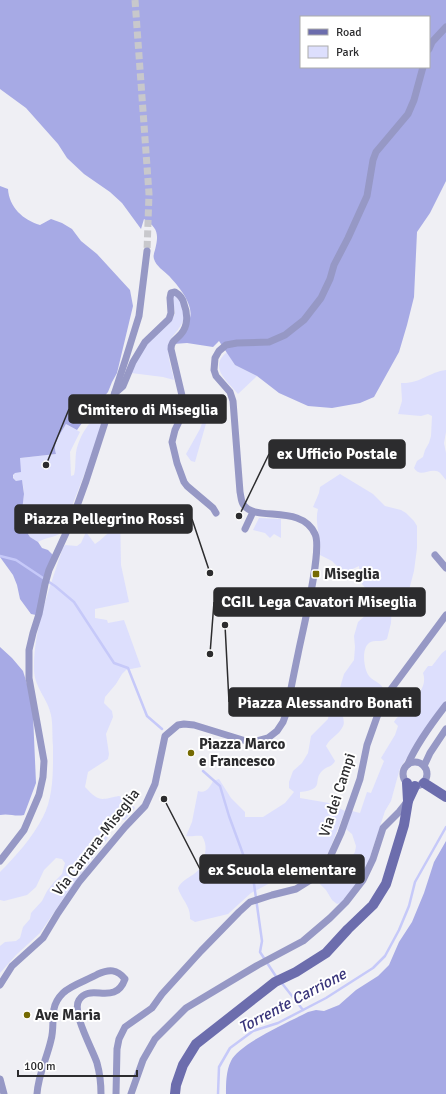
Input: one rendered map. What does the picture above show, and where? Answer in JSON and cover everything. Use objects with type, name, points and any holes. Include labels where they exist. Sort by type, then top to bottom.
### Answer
[{"type":"main road","points":[[418,782],[446,789]]},
{"type":"main road","points":[[418,782],[446,797]]},
{"type":"main road","points":[[175,1094],[176,1085],[182,1066],[196,1044],[275,982],[296,972],[326,953],[373,905],[386,884],[404,825],[408,801],[418,782]]},
{"type":"street","points":[[430,47],[432,42],[446,27]]},
{"type":"street","points":[[242,530],[252,511],[244,505],[240,492],[233,401],[230,392],[216,376],[214,370],[215,358],[219,351],[226,346],[237,343],[269,342],[285,335],[304,320],[321,298],[334,266],[367,196],[370,172],[375,156],[382,145],[408,114],[414,100],[423,68]]},
{"type":"street","points":[[0,862],[24,830],[39,795],[43,777],[44,761],[29,678],[29,650],[39,614],[45,584],[72,520],[139,316],[147,251]]},
{"type":"street","points":[[114,394],[123,386],[133,362],[144,342],[169,318],[172,313],[170,298],[171,294],[175,292],[179,294],[183,300],[187,312],[186,324],[182,334],[173,341],[171,349],[184,408],[173,435],[172,445],[184,482],[199,497],[214,508],[216,513]]},
{"type":"street","name":"Via Carrara-Miseglia","points":[[0,985],[12,966],[44,938],[58,913],[79,882],[125,827],[145,806],[155,784],[165,736],[178,725],[184,724],[194,725],[246,741],[257,741],[268,738],[277,731],[283,722],[287,711],[307,612],[317,554],[317,541],[310,526],[302,520],[287,515],[252,511]]},
{"type":"street","points":[[435,555],[446,568]]},
{"type":"street","name":"Via dei Campi","points":[[116,1094],[117,1049],[119,1039],[125,1027],[152,1008],[162,994],[250,902],[296,889],[312,879],[326,866],[341,833],[360,778],[367,745],[383,700],[446,615]]},
{"type":"street","points":[[446,705],[436,717],[405,767],[403,774],[405,780],[418,782],[426,770],[424,766],[430,753],[446,729]]},
{"type":"street","points":[[408,764],[414,762],[424,766]]},
{"type":"street","points":[[131,1094],[143,1060],[155,1039],[186,1008],[275,955],[303,941],[346,902],[363,880],[373,859],[383,828],[408,801]]},
{"type":"street","points":[[38,1094],[40,1078],[52,1039],[54,1009],[57,1000],[63,992],[102,972],[114,970],[120,973],[125,980],[118,990],[112,994],[86,994],[80,998],[77,1005],[83,1029],[97,1061],[100,1072],[101,1094]]},
{"type":"street","points":[[0,1079],[4,1094]]},
{"type":"green space","points":[[174,295],[182,306],[184,315],[182,324],[171,339],[168,348],[174,380],[131,373],[140,351],[171,321],[175,314]]},
{"type":"green space","points":[[227,352],[235,365],[257,376],[238,394],[221,374],[219,368],[219,363]]},
{"type":"green space","points":[[446,370],[446,432],[444,443],[446,453],[446,480],[437,471],[421,473],[416,471],[414,468],[417,461],[423,457],[429,443],[431,436],[432,416],[428,414],[421,416],[398,414],[402,401],[401,383],[414,382],[434,373]]},
{"type":"green space","points":[[107,403],[92,453],[61,533],[38,542],[28,534],[31,526],[29,520],[24,515],[22,508],[24,489],[22,481],[16,481],[13,477],[20,458],[56,454],[56,442],[66,424],[80,432],[70,452],[71,476],[74,475],[76,453],[80,439],[92,420]]},
{"type":"green space","points":[[205,415],[205,420],[207,420],[195,462],[191,461],[186,454],[200,429]]},
{"type":"green space","points":[[340,474],[373,494],[385,506],[401,510],[406,513],[417,526],[417,548],[414,571],[409,590],[406,595],[392,603],[391,623],[387,639],[369,643],[366,646],[364,654],[367,673],[383,688],[380,693],[373,694],[363,701],[350,704],[345,707],[343,713],[343,726],[326,746],[335,761],[320,774],[316,787],[308,791],[300,792],[300,798],[329,803],[345,811],[329,851],[313,873],[305,879],[287,883],[270,883],[251,893],[228,914],[195,922],[190,919],[189,910],[178,888],[185,880],[197,872],[203,862],[205,854],[206,849],[202,836],[186,836],[192,822],[198,791],[205,791],[209,788],[213,781],[219,779],[231,798],[245,812],[245,817],[263,817],[285,803],[294,792],[289,788],[289,782],[293,771],[302,763],[308,753],[311,736],[328,719],[331,699],[339,691],[344,674],[354,660],[354,636],[358,622],[367,614],[370,596],[368,591],[361,583],[359,566],[344,573],[332,561],[320,555],[317,520],[318,509],[313,507],[320,487]]},
{"type":"green space","points":[[120,512],[121,565],[129,602],[95,609],[95,618],[107,620],[108,623],[124,620],[141,667],[126,670],[105,697],[104,703],[112,711],[113,717],[106,734],[109,754],[108,759],[88,772],[85,787],[100,799],[119,796],[129,801],[135,808],[125,820],[119,819],[112,822],[106,828],[110,835],[74,883],[40,933],[16,955],[0,973],[0,946],[5,942],[16,941],[20,938],[23,927],[30,919],[31,913],[42,901],[54,882],[62,874],[65,863],[62,859],[56,858],[44,870],[36,887],[27,895],[4,901],[0,900],[0,872],[12,860],[39,825],[47,809],[51,791],[53,764],[52,719],[37,683],[34,671],[36,640],[43,609],[62,550],[65,545],[77,546],[81,543],[86,532],[95,544],[110,530]]},
{"type":"green space","points":[[259,518],[281,519],[281,538],[274,534],[270,538],[265,533],[253,530]]},
{"type":"green space","points":[[446,650],[446,700],[400,768],[391,801],[385,811],[368,863],[356,885],[343,902],[337,904],[317,881],[329,868],[336,869],[338,874],[341,873],[355,852],[356,846],[352,834],[346,829],[352,811],[360,813],[367,792],[371,793],[384,761],[381,758],[395,735],[398,726],[394,722],[423,687],[423,673],[428,666],[432,666]]},
{"type":"shaded area","points":[[0,0],[446,0],[446,181],[430,213],[417,232],[414,297],[407,325],[399,352],[374,397],[360,403],[332,408],[308,406],[279,393],[257,376],[235,365],[219,341],[213,347],[187,343],[173,344],[183,331],[191,313],[190,307],[180,289],[155,262],[154,256],[157,236],[155,229],[144,219],[141,229],[122,203],[110,192],[84,174],[67,158],[58,144],[26,108],[0,89]]},
{"type":"shaded area","points":[[0,186],[8,189],[11,202],[14,207],[28,220],[40,225],[51,219],[72,229],[81,241],[97,254],[130,290],[133,306],[117,373],[108,392],[102,399],[99,397],[92,403],[80,417],[82,423],[77,430],[66,424],[56,442],[56,454],[20,458],[21,472],[13,475],[13,478],[16,481],[22,480],[24,494],[22,511],[31,523],[28,534],[38,542],[42,548],[48,550],[53,555],[36,615],[31,614],[20,599],[13,575],[0,557]]},
{"type":"shaded area","points":[[0,647],[23,671],[28,687],[33,715],[36,783],[24,815],[0,815]]},
{"type":"shaded area","points":[[446,841],[446,1094],[226,1094],[229,1065],[236,1054],[244,1047],[254,1040],[308,1012],[316,1010],[324,1011],[339,1005],[356,990],[378,976],[389,965],[399,942],[412,922],[424,893],[434,862]]},
{"type":"waterway","points":[[0,556],[16,560],[55,586],[74,602],[114,663],[128,668],[147,716],[162,729]]},
{"type":"waterway","points":[[203,771],[220,786],[229,816],[254,884],[262,941],[260,952],[277,978]]},
{"type":"waterway","name":"Torrente Carrione","points":[[218,1094],[219,1067],[230,1048],[253,1031],[278,1023],[326,998],[373,968],[385,956],[399,930],[409,906],[415,882],[446,827]]},
{"type":"waterway","points":[[281,982],[303,1010]]},
{"type":"tunnel","points":[[135,0],[149,194],[147,251]]},
{"type":"place","name":"Cimitero di Miseglia","points":[[46,465]]},
{"type":"place","name":"ex Ufficio Postale","points":[[239,516]]},
{"type":"place","name":"Piazza Pellegrino Rossi","points":[[210,573]]},
{"type":"place","name":"Miseglia","points":[[316,574]]},
{"type":"place","name":"Piazza Alessandro Bonati","points":[[225,625]]},
{"type":"place","name":"CGIL Lega Cavatori Miseglia","points":[[210,654]]},
{"type":"place","name":"Piazza Marco e Francesco","points":[[191,753]]},
{"type":"place","name":"ex Scuola elementare","points":[[164,799]]},
{"type":"place","name":"Ave Maria","points":[[27,1015]]}]
